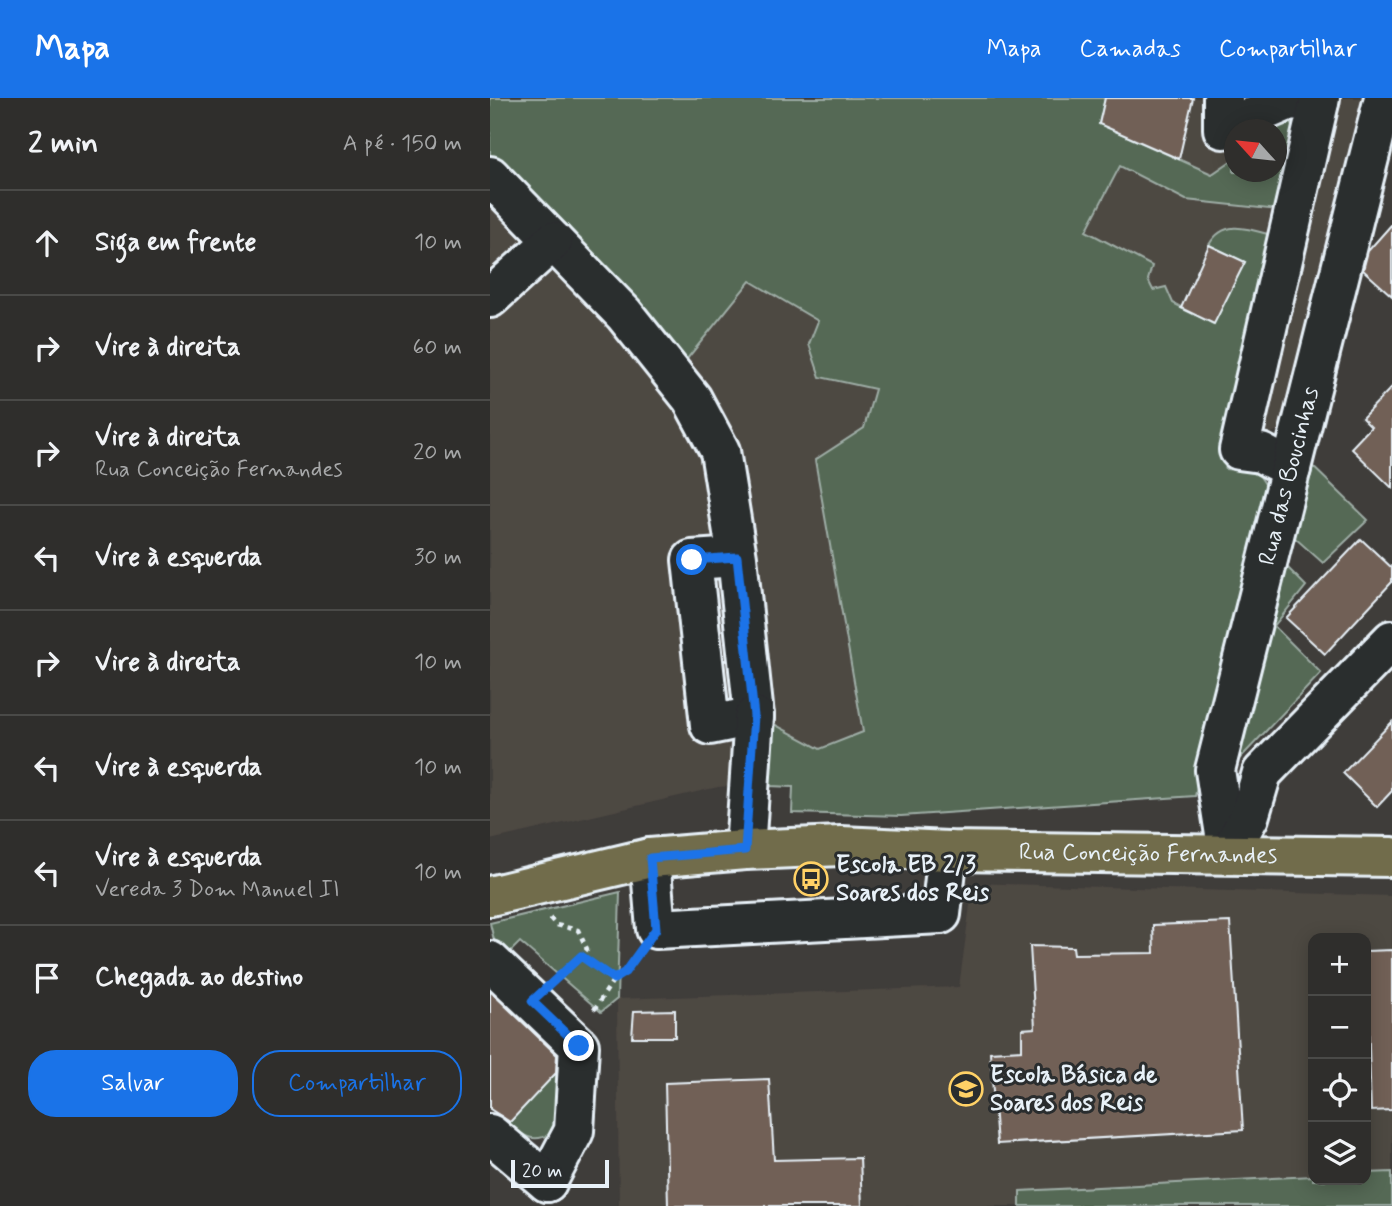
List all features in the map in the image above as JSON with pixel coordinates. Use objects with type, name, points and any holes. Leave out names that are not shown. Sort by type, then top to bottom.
[{"type":"main road","name":"Rua Conceição Fernandes","points":[[507,892],[650,858],[841,846],[948,851],[1392,857]]},
{"type":"street","points":[[1223,98],[1223,129],[1290,100],[1320,100],[1239,450],[1261,453],[1290,469]]},
{"type":"street","name":"Rua das Boucinhas","points":[[1228,854],[1215,770],[1384,98]]},
{"type":"street","points":[[490,176],[624,314],[692,399],[720,451],[737,557],[692,560],[710,724],[754,716],[745,850]]},
{"type":"street","points":[[490,298],[553,241]]},
{"type":"street","points":[[1228,854],[1249,817],[1262,773],[1392,640]]},
{"type":"street","points":[[650,858],[656,929],[941,914],[948,851]]},
{"type":"street","points":[[490,961],[579,1046],[574,1131],[550,1194],[490,1134]]},
{"type":"path","points":[[507,892],[556,925],[578,930],[587,949],[532,1001]]},
{"type":"path","points":[[581,956],[614,979],[625,972],[656,929]]},
{"type":"shaded area","points":[[490,98],[1368,98],[1290,425],[1266,435],[1257,472],[1267,487],[1195,796],[901,816],[792,813],[792,787],[751,784],[718,787],[490,840]]},
{"type":"shaded area","name":"Escola Básica de Soares dos Reis","points":[[973,883],[1392,896],[1392,1206],[619,1206],[617,999],[959,987]]},
{"type":"green space","points":[[490,98],[1105,98],[1099,124],[1212,174],[1224,166],[1224,182],[1283,182],[1278,210],[1186,200],[1120,166],[1086,231],[1152,266],[1148,280],[1153,290],[1166,287],[1173,303],[1213,324],[1245,262],[1209,245],[1221,231],[1228,229],[1245,228],[1271,235],[1222,456],[1226,469],[1257,472],[1267,487],[1195,796],[901,816],[792,813],[793,787],[770,786],[761,717],[820,749],[863,732],[815,460],[864,428],[875,389],[820,377],[809,344],[818,321],[750,281],[683,364],[490,162]]},
{"type":"green space","points":[[1287,122],[1293,128],[1287,161]]},
{"type":"green space","points":[[1303,457],[1368,520],[1323,563],[1286,530]]},
{"type":"green space","points":[[1279,559],[1306,586],[1274,626],[1321,673],[1227,772]]},
{"type":"green space","points":[[620,892],[617,999],[601,1012],[520,942],[507,955],[496,949],[490,923]]},
{"type":"green space","points":[[560,1068],[555,1124],[550,1134],[538,1138],[523,1135],[508,1124]]},
{"type":"green space","points":[[1392,1172],[1392,1206],[1020,1206],[1020,1191],[1308,1176],[1308,1185],[1371,1185],[1371,1173]]},
{"type":"building","points":[[1105,98],[1193,98],[1179,159],[1099,124]]},
{"type":"building","points":[[1392,224],[1392,296],[1363,270],[1368,251]]},
{"type":"building","points":[[1209,245],[1245,262],[1214,324],[1181,308]]},
{"type":"building","points":[[1392,387],[1392,488],[1351,448],[1371,427],[1362,418]]},
{"type":"building","points":[[1361,539],[1392,568],[1392,582],[1325,654],[1286,618]]},
{"type":"building","points":[[1392,722],[1392,791],[1377,807],[1343,773]]},
{"type":"building","points":[[1230,922],[1243,1130],[997,1144],[990,1052],[1022,1050],[1022,1029],[1035,1028],[1030,946],[1073,947],[1074,954],[1154,953],[1153,925]]},
{"type":"building","points":[[1392,950],[1392,1110],[1371,1111],[1371,951]]},
{"type":"building","points":[[490,991],[557,1055],[556,1073],[510,1122],[490,1109]]},
{"type":"building","points":[[675,1010],[675,1037],[632,1037],[634,1011]]},
{"type":"building","points":[[769,1079],[774,1160],[860,1158],[862,1206],[668,1206],[665,1083]]},
{"type":"place","name":"Escola EB 2/3 Soares dos Reis","points":[[811,879]]},
{"type":"place","name":"Escola Básica de Soares dos Reis","points":[[966,1089]]},
{"type":"route","points":[[579,1046],[532,1001],[581,956],[614,979],[625,972],[656,929],[650,858],[745,850],[754,716],[737,557],[692,560]]}]
